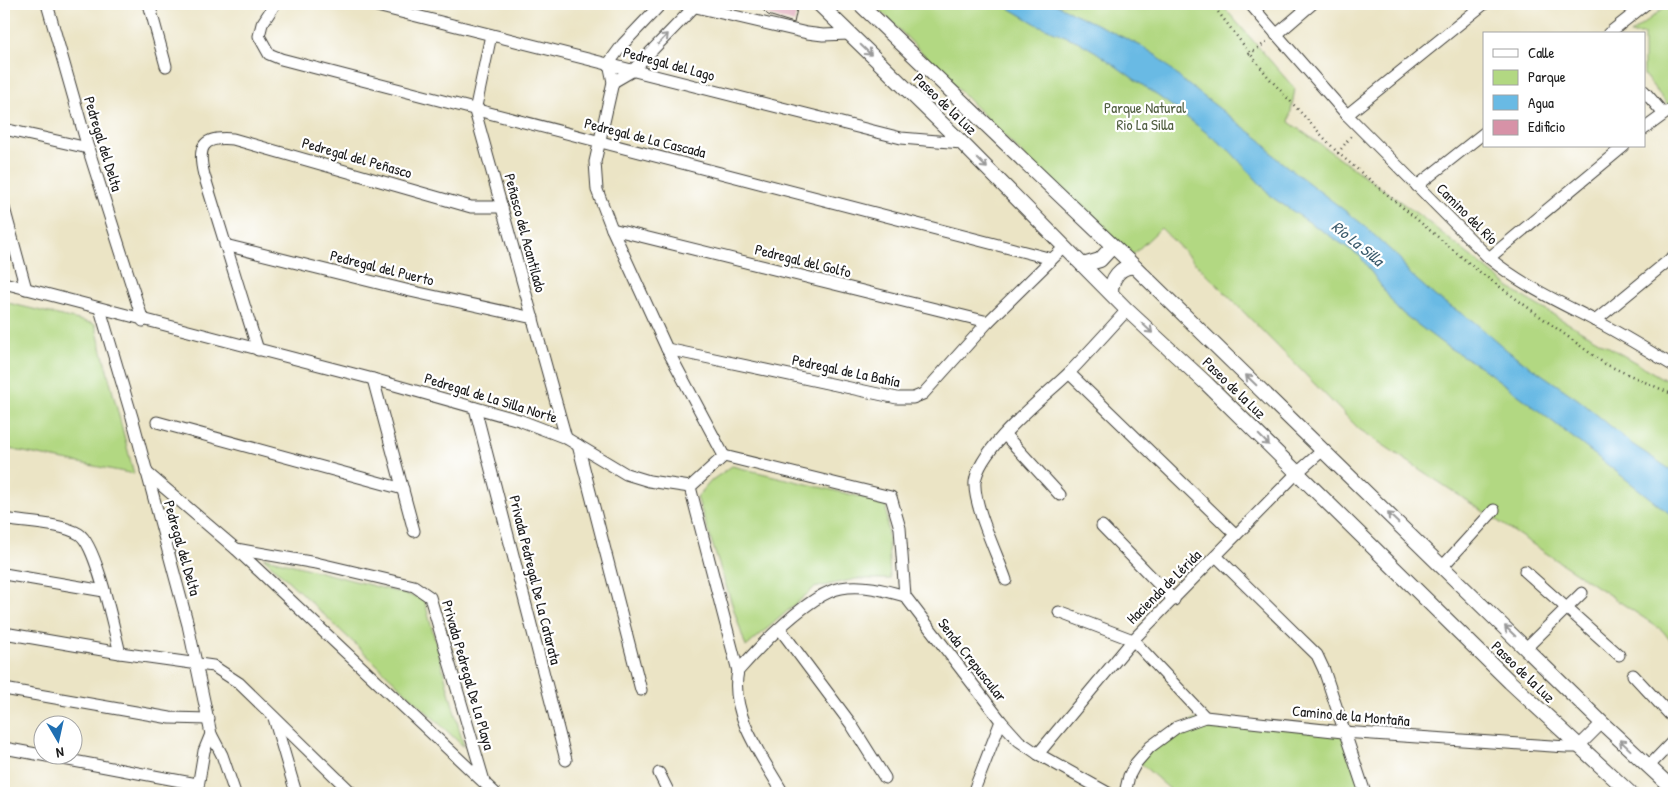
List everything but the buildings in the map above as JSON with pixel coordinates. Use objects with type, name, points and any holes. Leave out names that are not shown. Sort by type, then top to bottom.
[{"type":"street","name":"Pedregal del Delta","points":[[47,4],[88,148],[143,321]]},
{"type":"street","points":[[149,4],[166,66]]},
{"type":"street","name":"Pedregal de La Cascada","points":[[275,4],[262,24],[259,36],[269,54],[281,59],[474,111],[599,141],[1052,258]]},
{"type":"street","name":"Pedregal del Lago","points":[[369,4],[901,138],[962,143]]},
{"type":"street","points":[[660,4],[623,44],[609,63],[613,82],[595,162],[597,190],[612,229],[667,349],[724,456],[888,494],[894,501],[900,528],[905,596],[862,586],[840,588],[821,595],[780,628],[738,671]]},
{"type":"street","points":[[683,4],[696,5],[823,36],[849,34]]},
{"type":"street","name":"Paseo de la Luz","points":[[819,4],[962,143],[1127,310],[1578,747],[1630,793]]},
{"type":"street","name":"Paseo de la Luz","points":[[860,4],[1135,267],[1602,723],[1674,790]]},
{"type":"street","name":"Camino del Río","points":[[1250,4],[1357,126],[1489,258],[1513,278],[1536,292],[1595,320],[1674,366]]},
{"type":"street","points":[[1276,35],[1312,4]]},
{"type":"street","points":[[1347,115],[1484,4]]},
{"type":"street","points":[[1611,32],[1646,4]]},
{"type":"street","points":[[613,82],[632,71],[696,5]]},
{"type":"street","name":"Peñasco del Acantilado","points":[[491,35],[474,111],[566,438]]},
{"type":"street","points":[[1646,93],[1663,113]]},
{"type":"street","points":[[1646,127],[1674,106]]},
{"type":"street","points":[[4,130],[88,148]]},
{"type":"street","points":[[1417,186],[1483,134]]},
{"type":"street","name":"Pedregal del Peñasco","points":[[224,245],[201,162],[200,151],[204,144],[212,139],[233,139],[471,206],[502,206]]},
{"type":"street","points":[[1489,258],[1622,148]]},
{"type":"street","points":[[4,208],[26,289]]},
{"type":"street","name":"Pedregal del Golfo","points":[[612,229],[988,322]]},
{"type":"street","points":[[224,245],[258,350]]},
{"type":"street","name":"Pedregal del Puerto","points":[[224,245],[410,291],[533,318]]},
{"type":"street","points":[[1052,258],[1065,247]]},
{"type":"street","points":[[1083,265],[1100,260],[1112,247]]},
{"type":"street","points":[[1595,320],[1674,256]]},
{"type":"street","name":"Pedregal de La Bahía","points":[[667,349],[908,399],[924,394],[988,322],[1052,258]]},
{"type":"street","points":[[1111,293],[1113,280],[1119,273],[1129,266],[1135,267]]},
{"type":"street","name":"Pedregal de La Silla Norte","points":[[4,283],[100,310],[373,379],[519,420],[566,438],[626,474],[649,481],[690,487]]},
{"type":"street","name":"Pedregal del Delta","points":[[100,310],[132,417],[197,664],[211,734],[222,755],[236,793]]},
{"type":"street","points":[[1006,580],[978,503],[975,483],[980,466],[1005,434],[1069,373],[1127,310]]},
{"type":"street","points":[[1069,373],[1236,535]]},
{"type":"street","points":[[373,379],[414,531]]},
{"type":"street","name":"Privada Pedregal De La Catarata","points":[[475,408],[566,760]]},
{"type":"street","points":[[157,422],[403,489]]},
{"type":"street","points":[[1005,434],[1060,495]]},
{"type":"street","points":[[578,445],[641,690]]},
{"type":"street","name":"Hacienda de Lérida","points":[[1038,754],[1132,640],[1174,600],[1297,473],[1323,450]]},
{"type":"street","points":[[724,456],[690,487],[738,671],[736,682],[737,699],[743,717],[761,755],[783,793]]},
{"type":"street","name":"Privada Pedregal De La Playa","points":[[146,472],[236,549],[495,793]]},
{"type":"street","points":[[1442,566],[1494,510]]},
{"type":"street","points":[[4,519],[60,528],[81,535],[91,548],[120,653]]},
{"type":"street","points":[[1102,526],[1174,600]]},
{"type":"street","name":"Privada Pedregal De La Playa","points":[[236,549],[316,563],[414,586],[430,597],[484,782]]},
{"type":"street","points":[[1216,556],[1317,654],[1324,670],[1364,793]]},
{"type":"street","points":[[1525,571],[1619,655]]},
{"type":"street","points":[[4,574],[104,591]]},
{"type":"street","points":[[1526,648],[1582,593]]},
{"type":"street","name":"Senda Crepuscular","points":[[905,596],[1001,721],[1019,740],[1038,754],[1108,793]]},
{"type":"street","points":[[1059,612],[1132,640],[1205,717]]},
{"type":"street","points":[[780,628],[851,724],[886,778]]},
{"type":"street","points":[[4,633],[120,653],[213,666],[226,673],[352,793]]},
{"type":"street","points":[[1633,675],[1674,719]]},
{"type":"street","points":[[4,689],[170,718],[209,719]]},
{"type":"street","points":[[274,717],[296,793]]},
{"type":"street","name":"Camino de la Montaña","points":[[1125,793],[1129,776],[1136,762],[1150,746],[1177,727],[1205,717],[1343,732],[1578,747]]},
{"type":"street","points":[[973,793],[1001,721]]},
{"type":"street","points":[[1578,747],[1602,723]]},
{"type":"street","points":[[4,748],[197,788],[204,751],[211,734]]},
{"type":"street","points":[[1648,766],[1674,740]]},
{"type":"street","points":[[658,774],[669,793]]},
{"type":"path","points":[[1212,4],[1249,54],[1338,153],[1477,270],[1605,364],[1674,395]]},
{"type":"path","points":[[1249,54],[1276,35]]},
{"type":"path","points":[[1338,153],[1357,126]]},
{"type":"green space","name":"Parque Natural Rio La Silla","points":[[874,4],[1221,4],[1295,89],[1289,122],[1423,218],[1518,294],[1674,385],[1674,645],[1662,630],[1359,429],[1161,228],[1127,260]]},
{"type":"green space","points":[[1669,4],[1674,4],[1674,100],[1668,105],[1646,78],[1646,32],[1633,32]]},
{"type":"green space","points":[[4,302],[95,324],[134,474],[4,448]]},
{"type":"green space","points":[[732,466],[886,503],[890,579],[856,579],[814,588],[746,647],[697,497],[712,480]]},
{"type":"green space","points":[[263,557],[424,599],[464,747]]},
{"type":"green space","points":[[1193,720],[1343,732],[1366,793],[1174,793],[1138,761]]},
{"type":"water","name":"Río La Silla","points":[[1002,4],[1055,4],[1143,47],[1157,56],[1182,80],[1262,141],[1276,158],[1361,223],[1400,259],[1409,273],[1436,297],[1473,321],[1508,351],[1579,400],[1632,444],[1674,472],[1674,517],[1481,367],[1446,346],[1398,310],[1360,256],[1273,198],[1230,151],[1176,109],[1096,52],[1077,41],[1038,25]]}]
